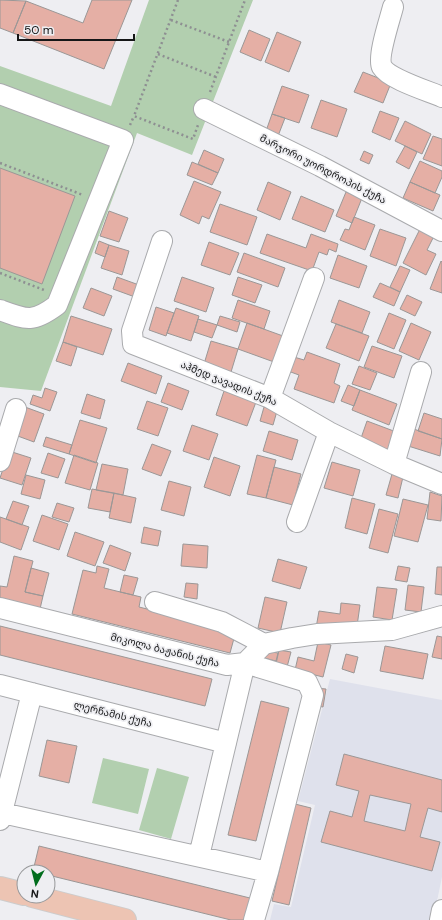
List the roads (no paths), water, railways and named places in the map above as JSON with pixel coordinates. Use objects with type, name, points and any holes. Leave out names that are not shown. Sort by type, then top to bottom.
[{"type":"main road","points":[[0,888],[16,892]]},
{"type":"main road","points":[[56,902],[125,920]]},
{"type":"street","points":[[393,7],[381,57],[382,66],[389,75],[442,97]]},
{"type":"street","points":[[0,94],[123,140],[57,305],[43,315],[25,319],[0,310]]},
{"type":"street","name":"მარჯორი უორდროპის ქუჩა","points":[[204,109],[320,166],[442,231]]},
{"type":"street","name":"აჰმედ ჯავადის ქუჩა","points":[[162,241],[132,330],[133,344],[270,398],[329,432],[394,464],[442,484]]},
{"type":"street","points":[[270,398],[314,278]]},
{"type":"street","points":[[394,464],[421,372]]},
{"type":"street","points":[[0,461],[16,410]]},
{"type":"street","points":[[297,522],[329,432]]},
{"type":"street","points":[[155,602],[222,622],[264,644]]},
{"type":"street","name":"მიკოლა ბაჟანის ქუჩა","points":[[0,608],[227,665],[245,663]]},
{"type":"street","points":[[199,856],[245,663],[264,644],[317,634],[392,630],[442,616]]},
{"type":"street","points":[[245,663],[307,682],[313,695],[268,872],[254,920]]},
{"type":"street","name":"ლერწამის ქუჩა","points":[[0,685],[226,743]]},
{"type":"street","points":[[32,693],[1,816],[199,856],[268,872]]},
{"type":"street","points":[[440,920],[442,910]]}]
